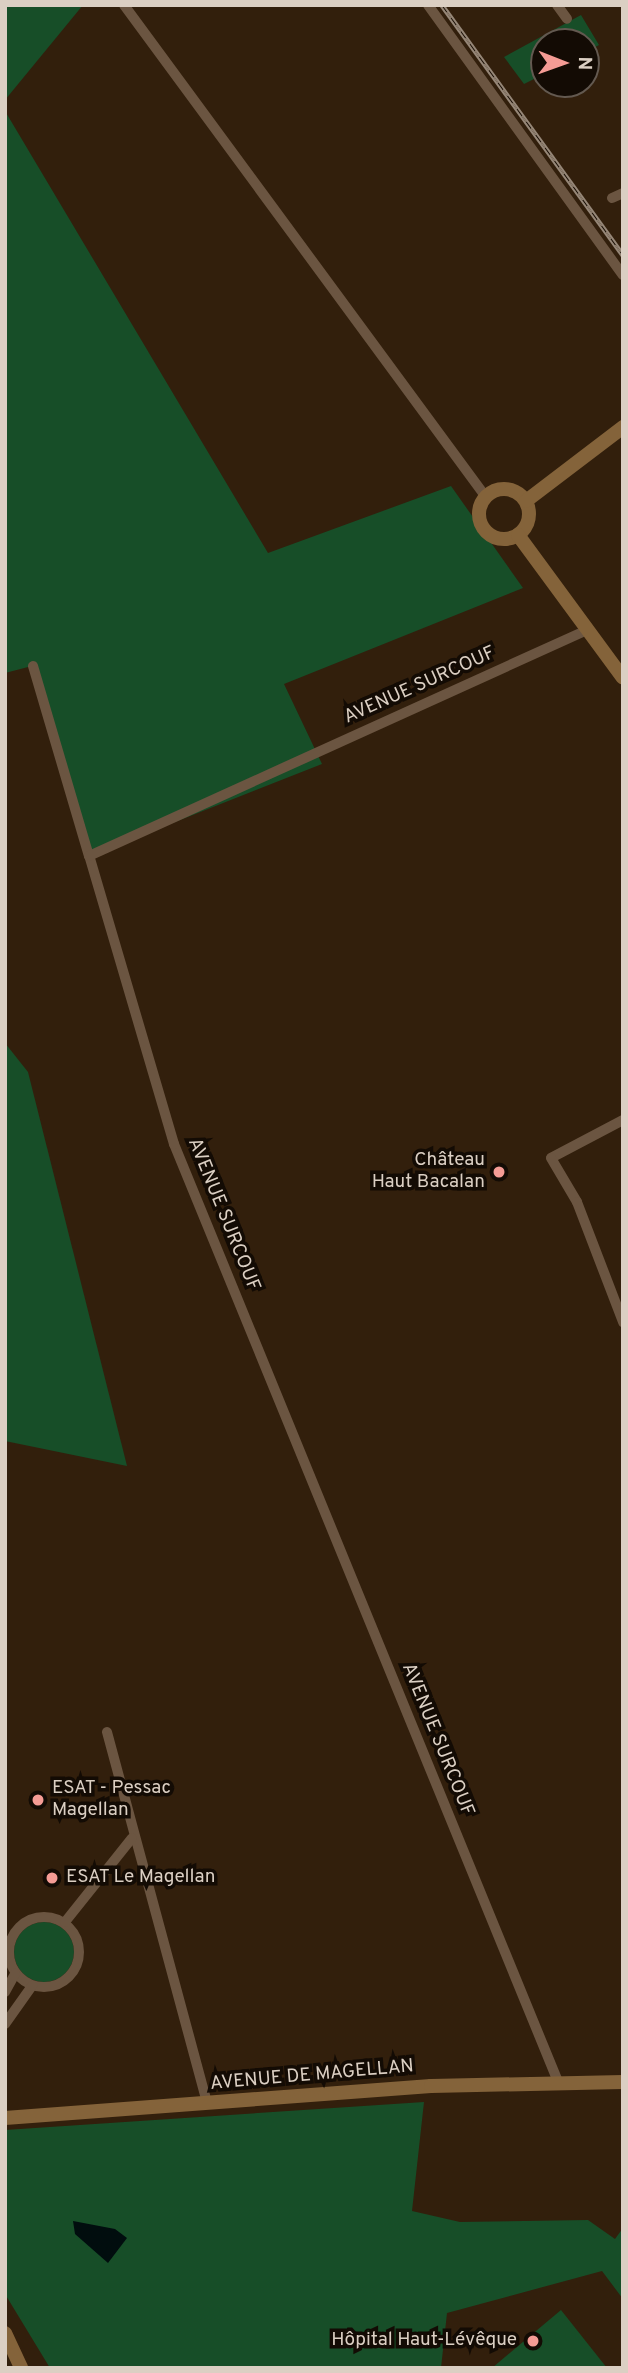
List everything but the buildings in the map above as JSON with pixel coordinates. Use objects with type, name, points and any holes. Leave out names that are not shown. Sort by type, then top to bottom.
[{"type":"street","points":[[124,5],[486,497]]},
{"type":"street","points":[[428,5],[623,275]]},
{"type":"street","points":[[557,5],[566,19]]},
{"type":"street","points":[[612,198],[623,193]]},
{"type":"street","points":[[526,501],[623,427]]},
{"type":"street","points":[[507,489],[526,501],[527,523],[518,535],[503,539],[488,533],[479,511],[486,497],[507,489]]},
{"type":"street","points":[[518,535],[623,678]]},
{"type":"street","name":"AVENUE SURCOUF","points":[[559,2084],[174,1144],[89,856],[587,629]]},
{"type":"street","points":[[33,666],[89,856]]},
{"type":"street","points":[[623,1120],[551,1158],[577,1202],[623,1322]]},
{"type":"street","points":[[107,1732],[132,1838],[207,2103]]},
{"type":"street","points":[[65,1922],[132,1838]]},
{"type":"street","points":[[5,1992],[15,1974],[9,1934],[43,1916],[65,1922],[77,1938],[74,1972],[61,1984],[32,1986],[15,1974]]},
{"type":"street","points":[[5,2024],[32,1986]]},
{"type":"street","name":"AVENUE DE MAGELLAN","points":[[5,2118],[431,2086],[623,2082]]},
{"type":"street","points":[[5,2333],[21,2368]]},
{"type":"green space","points":[[5,5],[83,5],[5,100]]},
{"type":"green space","points":[[581,15],[589,28],[557,28]]},
{"type":"green space","points":[[530,43],[530,81],[524,84],[504,57]]},
{"type":"green space","points":[[5,111],[268,553],[451,486],[523,588],[284,684],[322,764],[89,856],[32,666],[5,673]]},
{"type":"green space","points":[[5,1043],[28,1072],[127,1466],[5,1441]]},
{"type":"green space","points":[[44,1922],[65,1931],[74,1952],[65,1973],[44,1982],[23,1973],[14,1952],[23,1931]]},
{"type":"green space","points":[[424,2102],[412,2211],[460,2222],[588,2220],[615,2239],[623,2228],[623,2299],[602,2271],[447,2313],[441,2368],[50,2368],[5,2294],[5,2130]]},
{"type":"green space","points":[[561,2310],[607,2368],[492,2368]]},
{"type":"shaded area","points":[[73,2221],[115,2229],[127,2238],[108,2263],[75,2234]]},
{"type":"railway","points":[[442,5],[623,255]]},
{"type":"place","name":"Château Haut Bacalan","points":[[499,1172]]},
{"type":"place","name":"ESAT - Pessac Magellan","points":[[38,1800]]},
{"type":"place","name":"ESAT Le Magellan","points":[[52,1878]]},
{"type":"place","name":"Hôpital Haut-Lévêque","points":[[533,2341]]}]
